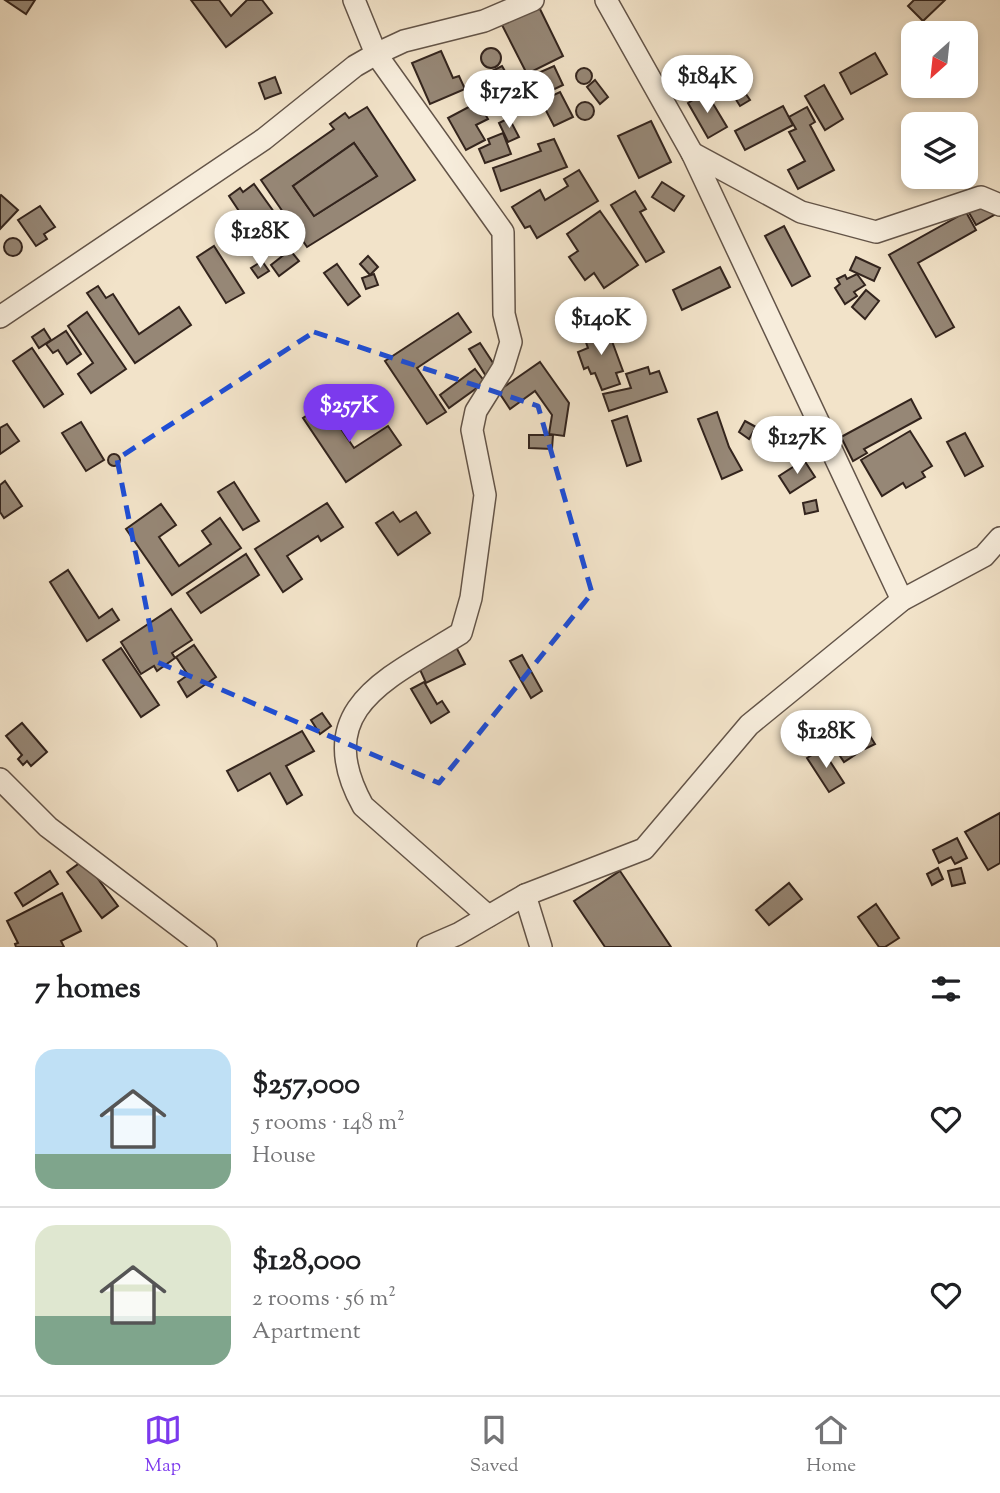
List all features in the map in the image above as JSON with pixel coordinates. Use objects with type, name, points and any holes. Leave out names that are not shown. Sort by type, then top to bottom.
[{"type":"street","points":[[354,0],[376,54],[503,232],[504,314],[511,342],[503,368],[476,411],[472,430],[485,495],[471,598],[461,633],[398,672],[356,708],[346,728],[344,760],[352,786],[363,806],[488,916]]},
{"type":"street","points":[[0,317],[264,139],[355,66],[404,41],[484,21],[533,0]]},
{"type":"street","points":[[606,0],[692,153],[902,600]]},
{"type":"street","points":[[692,153],[801,212],[876,232],[981,197],[1000,205]]},
{"type":"street","points":[[428,947],[525,895],[644,849],[749,725],[902,600],[985,556],[1000,538]]},
{"type":"street","points":[[0,779],[48,827],[206,947]]},
{"type":"street","points":[[525,895],[541,947]]},
{"type":"highlighted area","points":[[314,332],[538,406],[592,593],[439,783],[157,662],[117,459]]},
{"type":"building","points":[[5,0],[35,0],[26,14]]},
{"type":"building","points":[[191,0],[219,0],[231,16],[247,0],[262,0],[272,13],[226,47]]},
{"type":"building","points":[[914,0],[945,0],[923,21],[908,6]]},
{"type":"building","points":[[538,5],[563,56],[527,74],[501,23]]},
{"type":"building","points":[[491,48],[498,51],[501,58],[498,65],[491,68],[484,65],[481,58],[484,51]]},
{"type":"building","points":[[441,51],[453,78],[459,76],[465,89],[430,104],[412,63]]},
{"type":"building","points":[[875,53],[887,74],[851,94],[840,73]]},
{"type":"building","points":[[502,66],[509,78],[497,84],[490,72]]},
{"type":"building","points":[[554,66],[563,85],[538,97],[529,77]]},
{"type":"building","points":[[581,68],[587,68],[592,76],[590,82],[581,84],[576,79],[576,73]]},
{"type":"building","points":[[275,77],[281,93],[265,99],[259,83]]},
{"type":"building","points":[[482,77],[487,87],[475,93],[470,83]]},
{"type":"building","points":[[595,80],[608,97],[600,104],[587,87]]},
{"type":"building","points":[[739,84],[750,100],[740,106],[730,90]]},
{"type":"building","points":[[824,85],[843,119],[825,130],[805,96]]},
{"type":"building","points":[[560,92],[573,117],[554,126],[541,101]]},
{"type":"building","points":[[706,92],[727,127],[708,138],[688,103]]},
{"type":"building","points":[[531,94],[537,106],[526,111],[520,99]]},
{"type":"building","points":[[478,102],[488,119],[476,125],[485,140],[466,150],[448,118]]},
{"type":"building","points":[[585,102],[591,105],[594,111],[591,117],[585,120],[579,117],[576,111],[579,105]]},
{"type":"building","points":[[783,106],[793,125],[745,150],[735,131]]},
{"type":"building","points":[[367,107],[415,180],[307,247],[261,180],[334,129],[330,124],[345,113],[349,118]],"holes":[[[354,143],[377,176],[314,216],[293,186]]]},
{"type":"building","points":[[807,107],[815,122],[810,125],[834,170],[798,189],[788,170],[805,161],[789,132],[796,129],[789,117]]},
{"type":"building","points":[[509,118],[519,137],[508,142],[499,123]]},
{"type":"building","points":[[651,121],[671,162],[639,178],[618,136]]},
{"type":"building","points":[[503,133],[511,154],[485,163],[479,149],[490,144],[488,139]]},
{"type":"building","points":[[554,139],[567,167],[501,191],[493,168],[541,151],[538,144]]},
{"type":"building","points":[[354,143],[377,176],[314,216],[293,186]]},
{"type":"building","points":[[579,170],[598,201],[537,238],[530,226],[525,228],[512,207],[540,190],[545,200],[568,186],[564,179]]},
{"type":"building","points":[[662,182],[684,196],[674,211],[652,197]]},
{"type":"building","points":[[254,184],[279,219],[259,232],[249,217],[245,220],[229,196],[240,188],[243,192]]},
{"type":"building","points":[[635,191],[646,209],[640,212],[664,252],[646,262],[611,205]]},
{"type":"building","points":[[0,196],[18,210],[0,229]]},
{"type":"building","points":[[987,201],[994,215],[976,225],[968,211]]},
{"type":"building","points":[[40,206],[55,227],[44,234],[47,239],[36,246],[18,220]]},
{"type":"building","points":[[600,211],[638,265],[604,288],[594,273],[585,280],[569,257],[578,251],[567,234]]},
{"type":"building","points":[[966,212],[976,230],[918,263],[954,327],[936,337],[889,255]]},
{"type":"building","points":[[278,222],[292,241],[279,250],[265,231]]},
{"type":"building","points":[[784,226],[810,276],[792,286],[765,236]]},
{"type":"building","points":[[9,238],[17,238],[22,247],[20,254],[9,256],[4,251],[4,243]]},
{"type":"building","points":[[214,246],[244,293],[226,303],[197,257]]},
{"type":"building","points":[[290,250],[299,261],[279,276],[271,265]]},
{"type":"building","points":[[368,256],[378,267],[370,275],[360,264]]},
{"type":"building","points":[[856,257],[880,268],[874,281],[850,270]]},
{"type":"building","points":[[262,261],[269,271],[258,278],[251,268]]},
{"type":"building","points":[[337,264],[360,296],[348,305],[324,273]]},
{"type":"building","points":[[720,267],[730,287],[682,310],[673,290]]},
{"type":"building","points":[[374,274],[378,285],[366,289],[362,278]]},
{"type":"building","points":[[857,274],[865,285],[854,292],[857,296],[845,304],[835,288],[840,284],[837,279],[845,275],[847,279]]},
{"type":"building","points":[[98,286],[106,298],[113,294],[139,334],[179,307],[191,325],[135,363],[87,293]]},
{"type":"building","points":[[866,290],[879,301],[865,319],[852,307]]},
{"type":"building","points":[[87,312],[126,369],[91,393],[78,374],[93,363],[68,326]]},
{"type":"building","points":[[458,313],[471,332],[417,368],[446,412],[427,424],[385,361]]},
{"type":"building","points":[[606,325],[623,371],[616,373],[620,384],[602,390],[595,373],[591,374],[588,367],[584,369],[578,352],[588,348],[583,334]]},
{"type":"building","points":[[44,329],[51,340],[39,348],[32,337]]},
{"type":"building","points":[[66,331],[81,354],[67,364],[58,350],[53,353],[46,344]]},
{"type":"building","points":[[480,343],[497,369],[486,376],[469,349]]},
{"type":"building","points":[[32,348],[63,394],[44,407],[13,361]]},
{"type":"building","points":[[540,362],[569,403],[564,436],[549,434],[552,415],[535,391],[510,409],[498,391]]},
{"type":"building","points":[[648,367],[650,374],[659,371],[667,392],[609,411],[603,394],[631,388],[626,374]]},
{"type":"building","points":[[475,369],[485,382],[449,408],[440,395]]},
{"type":"building","points":[[911,399],[921,418],[864,449],[867,453],[853,461],[841,437]]},
{"type":"building","points":[[324,404],[354,448],[388,426],[401,445],[346,482],[303,418]]},
{"type":"building","points":[[717,412],[729,447],[742,470],[722,479],[698,419]]},
{"type":"building","points":[[627,416],[641,461],[627,466],[612,421]]},
{"type":"building","points":[[745,421],[756,427],[749,439],[739,432]]},
{"type":"building","points":[[81,422],[104,460],[86,471],[62,433]]},
{"type":"building","points":[[7,424],[19,441],[0,454],[0,428]]},
{"type":"building","points":[[910,431],[932,466],[922,472],[925,477],[906,488],[903,483],[882,496],[861,460]]},
{"type":"building","points":[[965,433],[983,466],[965,476],[947,442]]},
{"type":"building","points":[[529,435],[553,435],[552,449],[529,448]]},
{"type":"building","points":[[109,455],[119,455],[119,465],[109,465]]},
{"type":"building","points":[[804,460],[815,477],[790,493],[779,476]]},
{"type":"building","points":[[5,481],[22,506],[4,518],[0,512],[0,485]]},
{"type":"building","points":[[234,482],[259,521],[243,530],[218,492]]},
{"type":"building","points":[[816,500],[818,511],[805,514],[803,503]]},
{"type":"building","points":[[327,503],[343,527],[321,541],[318,536],[287,556],[302,579],[283,592],[255,549]]},
{"type":"building","points":[[161,504],[176,525],[159,537],[179,566],[211,544],[202,531],[220,518],[241,548],[172,595],[126,529]]},
{"type":"building","points":[[393,512],[400,522],[416,512],[430,533],[398,555],[376,523]]},
{"type":"building","points":[[246,554],[259,575],[201,613],[187,593]]},
{"type":"building","points":[[68,570],[99,618],[112,609],[119,620],[87,641],[50,582]]},
{"type":"building","points":[[171,609],[192,640],[172,653],[175,658],[157,671],[154,666],[141,674],[121,642]]},
{"type":"building","points":[[194,645],[216,677],[187,697],[178,682],[188,675],[176,657]]},
{"type":"building","points":[[455,645],[465,664],[426,683],[417,663]]},
{"type":"building","points":[[121,648],[159,705],[141,717],[103,660]]},
{"type":"building","points":[[522,655],[542,691],[531,698],[510,661]]},
{"type":"building","points":[[424,682],[437,704],[442,701],[449,712],[431,723],[411,689]]},
{"type":"building","points":[[322,713],[331,726],[320,734],[311,720]]},
{"type":"building","points":[[839,718],[861,751],[844,762],[822,729]]},
{"type":"building","points":[[22,723],[47,752],[31,766],[27,761],[23,765],[18,759],[22,755],[6,736]]},
{"type":"building","points":[[302,731],[314,751],[286,766],[302,795],[287,804],[270,773],[238,791],[227,771]]},
{"type":"building","points":[[867,731],[875,744],[865,749],[858,735]]},
{"type":"building","points":[[822,749],[844,783],[829,792],[807,758]]},
{"type":"building","points":[[1000,813],[1000,863],[988,870],[965,832]]},
{"type":"building","points":[[957,838],[967,858],[955,864],[951,857],[939,863],[933,850]]},
{"type":"building","points":[[84,860],[118,906],[102,918],[67,872]]},
{"type":"building","points":[[938,868],[943,879],[932,885],[927,874]]},
{"type":"building","points":[[961,868],[965,883],[952,886],[948,871]]},
{"type":"building","points":[[50,871],[58,884],[23,906],[15,893]]},
{"type":"building","points":[[620,871],[671,947],[605,947],[574,901]]},
{"type":"building","points":[[789,883],[802,899],[769,925],[756,910]]},
{"type":"building","points":[[62,893],[81,931],[61,941],[64,947],[16,947],[15,944],[18,943],[7,921]]},
{"type":"building","points":[[876,904],[899,938],[885,947],[879,947],[858,917]]}]
